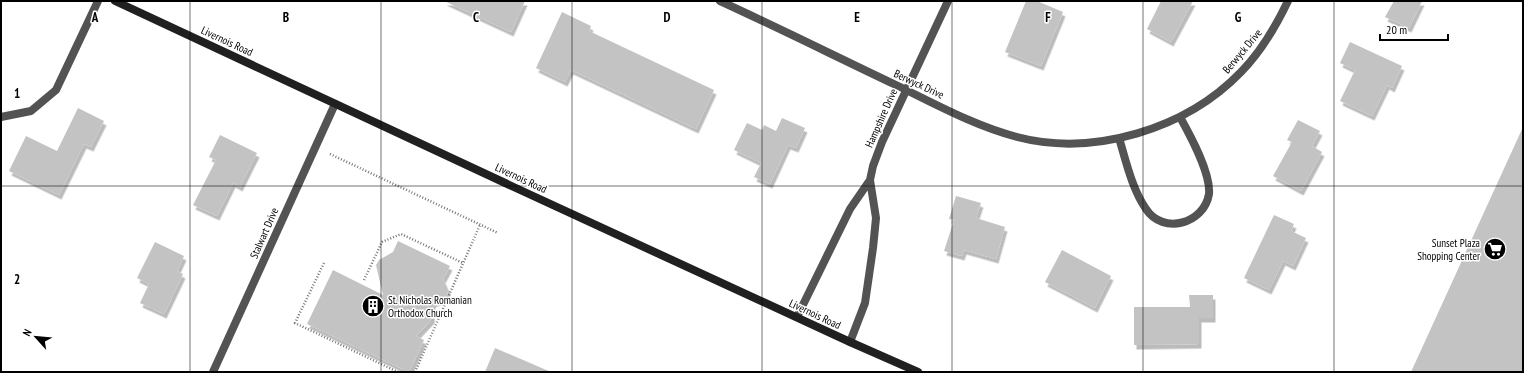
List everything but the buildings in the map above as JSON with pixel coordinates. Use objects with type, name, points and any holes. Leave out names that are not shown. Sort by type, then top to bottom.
[{"type":"main road","name":"Livernois Road","points":[[115,1],[850,342],[918,372]]},
{"type":"street","points":[[1,117],[31,111],[56,90],[98,1]]},
{"type":"street","name":"Berwyck Drive","points":[[720,1],[905,90],[987,127],[1018,137],[1063,143],[1119,138],[1156,127],[1180,117],[1200,106],[1242,72],[1262,47],[1280,19],[1288,1]]},
{"type":"street","name":"Hampshire Drive","points":[[850,342],[865,303],[872,255],[876,218],[870,180],[873,166],[905,90],[948,1]]},
{"type":"street","name":"Stalwart Drive","points":[[213,372],[335,104]]},
{"type":"street","points":[[1119,138],[1138,193],[1146,210],[1152,216],[1165,222],[1173,224],[1188,221],[1201,211],[1206,204],[1209,193],[1208,179],[1193,141],[1180,117]]},
{"type":"street","name":"Hampshire Drive","points":[[797,317],[850,209],[870,180]]},
{"type":"path","points":[[326,152],[498,233]]},
{"type":"path","points":[[415,372],[480,225]]},
{"type":"path","points":[[364,280],[382,242],[401,234],[463,263]]},
{"type":"path","points":[[324,263],[295,323],[398,372]]},
{"type":"place","name":"Sunset Plaza Shopping Center","points":[[1495,249]]},
{"type":"place","name":"St. Nicholas Romanian Orthodox Church","points":[[373,306]]}]
